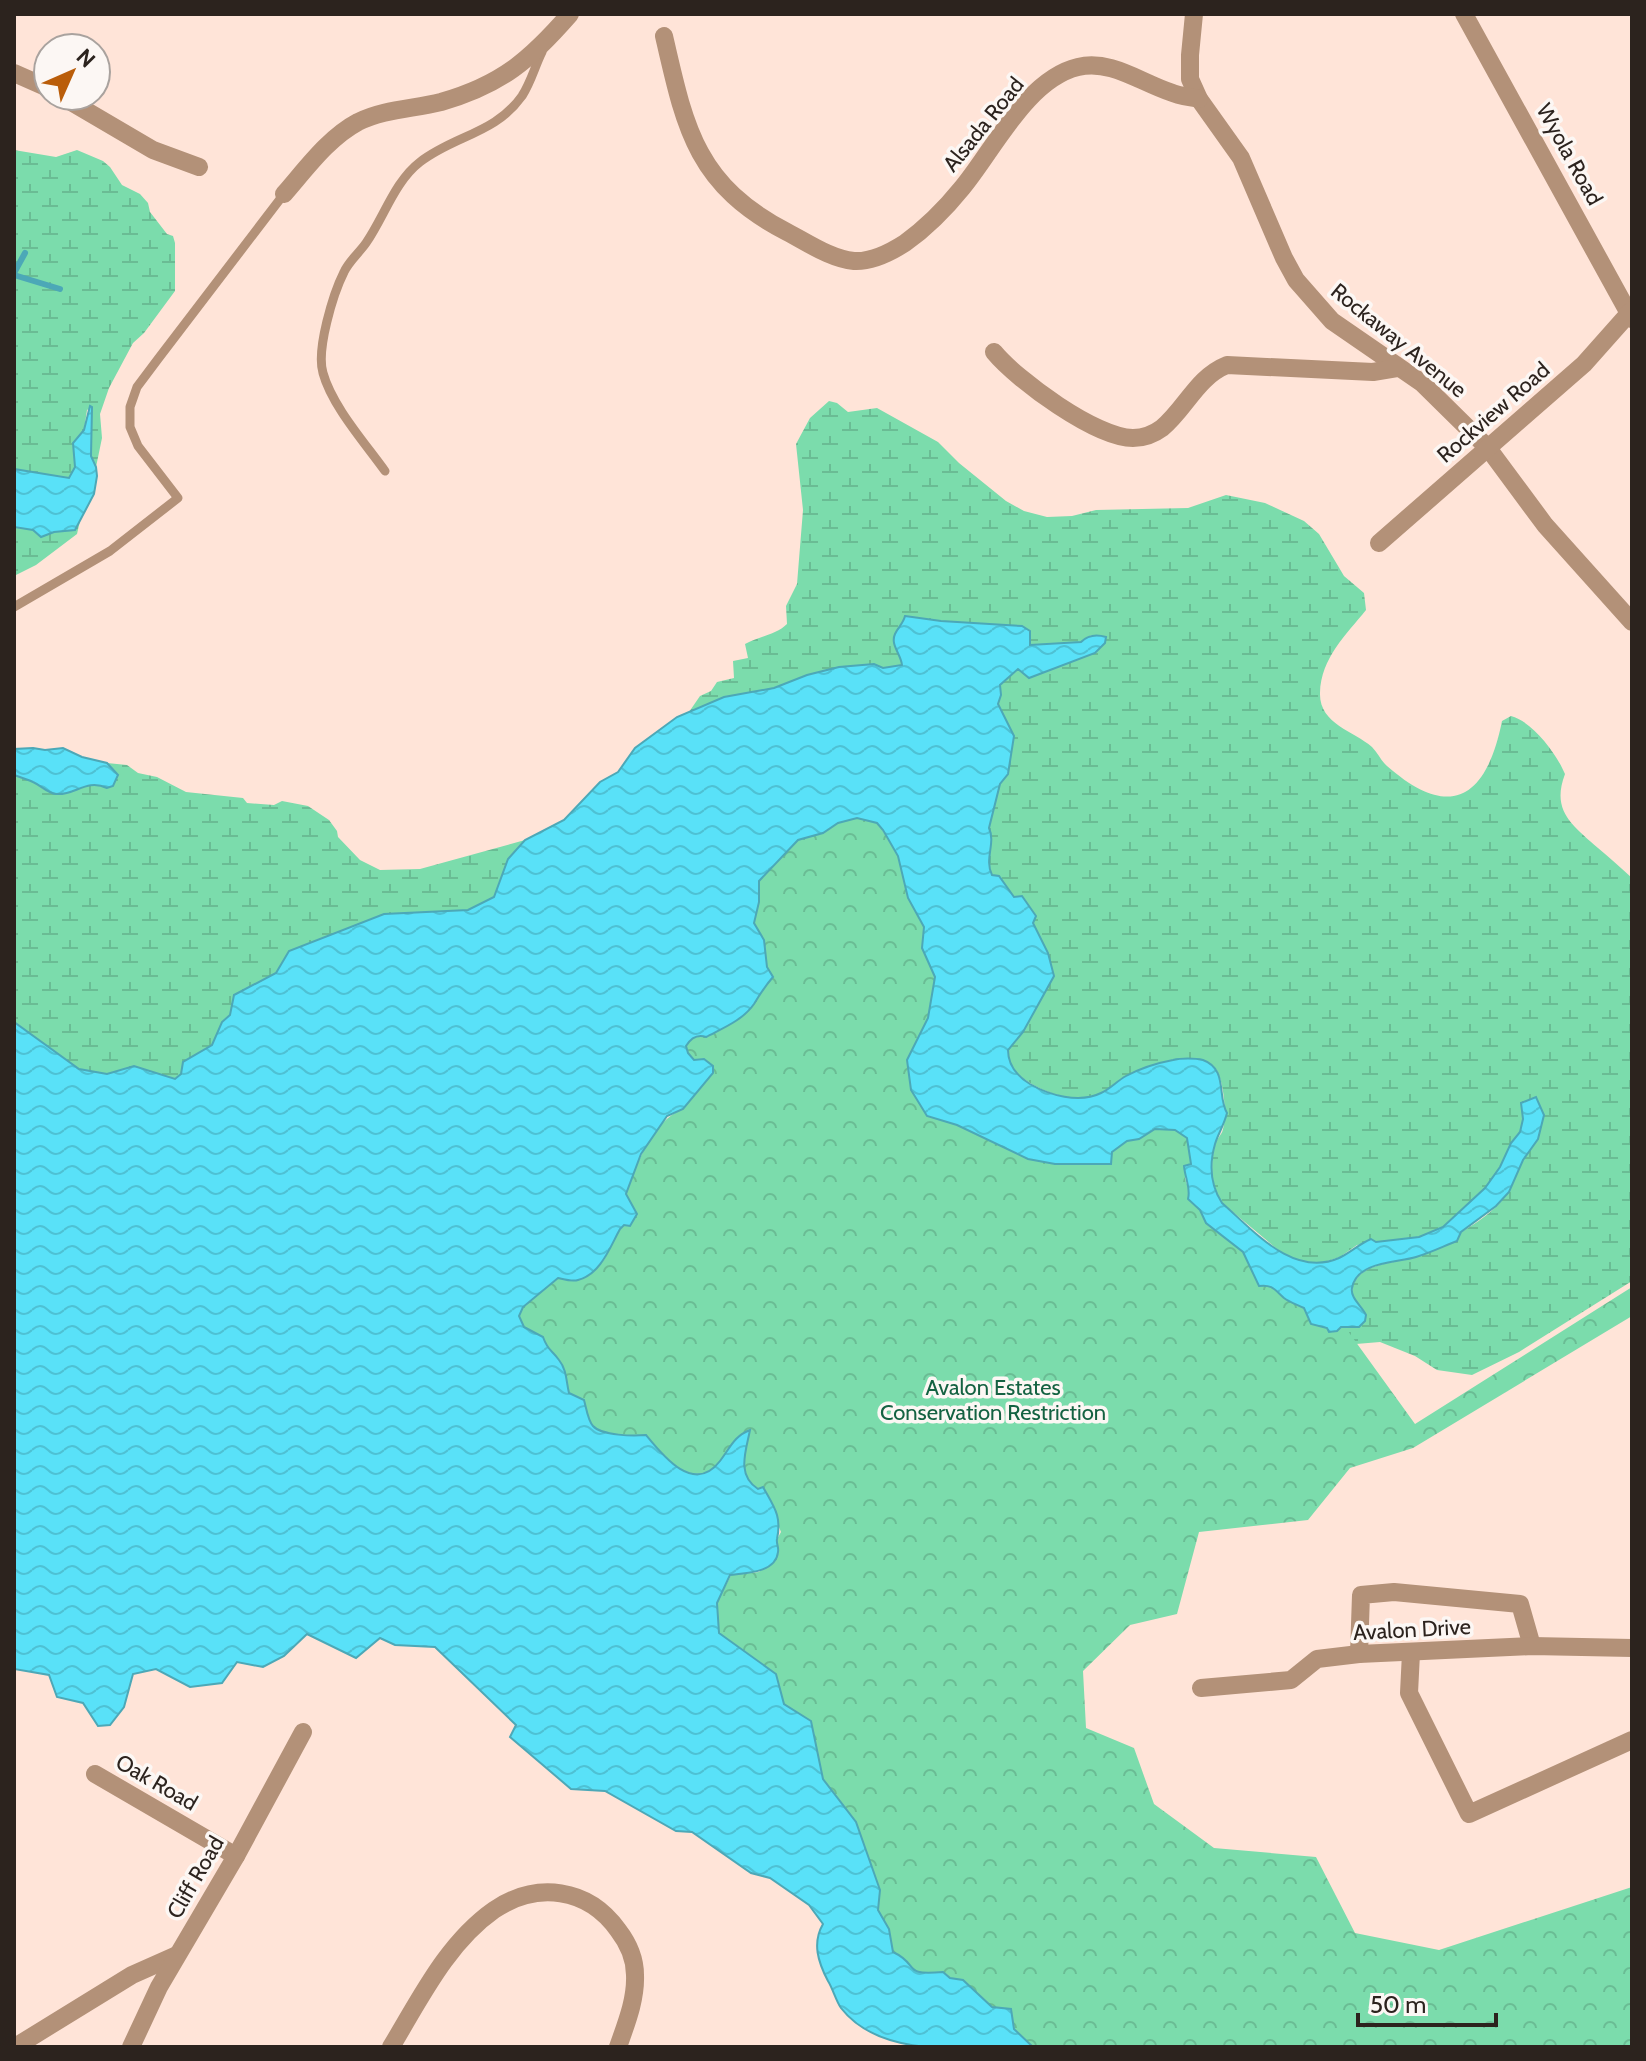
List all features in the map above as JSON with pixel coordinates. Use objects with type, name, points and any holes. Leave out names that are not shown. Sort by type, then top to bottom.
[{"type":"street","points":[[284,194],[333,140],[355,124],[377,114],[440,102],[488,86],[517,67],[570,14]]},
{"type":"street","name":"Rockaway Avenue","points":[[1194,14],[1190,79],[1199,99],[1241,158],[1284,258],[1311,300],[1332,321],[1422,383],[1488,448],[1545,525],[1632,622]]},
{"type":"street","name":"Wyola Road","points":[[1464,14],[1631,314]]},
{"type":"street","name":"Alsada Road","points":[[664,36],[677,94],[693,143],[736,200],[777,227],[819,249],[857,262],[894,250],[917,234],[961,190],[1031,97],[1061,74],[1076,67],[1094,65],[1114,69],[1172,93],[1199,99]]},
{"type":"street","points":[[88,112],[153,150],[199,167]]},
{"type":"street","name":"Rockview Road","points":[[1379,543],[1584,364],[1631,314]]},
{"type":"street","points":[[994,352],[1006,366],[1055,403],[1097,427],[1132,438],[1163,427],[1197,386],[1215,370],[1227,365],[1373,372],[1397,368]]},
{"type":"street","points":[[1359,1654],[1361,1595],[1394,1592],[1520,1604],[1532,1646]]},
{"type":"street","name":"Avalon Drive","points":[[1201,1688],[1291,1680],[1317,1659],[1359,1654],[1532,1646],[1632,1648]]},
{"type":"street","points":[[1411,1653],[1409,1693],[1469,1814],[1632,1740]]},
{"type":"street","name":"Cliff Road","points":[[131,2047],[177,1955],[236,1856],[303,1732]]},
{"type":"street","name":"Oak Road","points":[[95,1774],[236,1856]]},
{"type":"street","points":[[391,2047],[438,1970],[473,1929],[508,1902],[550,1891],[572,1895],[595,1905],[614,1923],[630,1950],[634,1962],[635,1990],[618,2047]]},
{"type":"street","points":[[15,2047],[132,1975],[177,1955]]},
{"type":"lane","points":[[385,471],[341,409],[323,373],[321,359],[329,315],[344,272],[366,243],[405,178],[420,162],[458,140],[494,125],[513,107],[529,84],[549,38]]},
{"type":"lane","points":[[14,607],[110,551],[178,498],[138,446],[130,427],[130,407],[137,387],[284,194]]},
{"type":"green space","points":[[14,150],[56,157],[77,150],[103,161],[122,185],[140,194],[148,203],[150,212],[167,234],[173,236],[175,243],[175,291],[133,343],[109,388],[100,414],[102,438],[96,467],[91,456],[92,407],[87,410],[84,430],[73,443],[75,467],[69,478],[14,469]]},
{"type":"green space","points":[[829,401],[848,412],[877,408],[938,442],[1006,501],[1024,511],[1047,517],[1072,516],[1096,510],[1188,508],[1226,495],[1265,503],[1304,521],[1319,534],[1344,576],[1364,593],[1366,610],[1330,658],[1321,680],[1321,704],[1331,719],[1365,741],[1387,766],[1410,784],[1430,794],[1448,797],[1463,793],[1476,783],[1487,768],[1502,721],[1511,716],[1543,739],[1565,774],[1561,798],[1566,816],[1632,878],[1632,1281],[1519,1352],[1472,1375],[1437,1370],[1415,1356],[1380,1342],[1344,1345],[928,1018],[1188,1199],[1352,1296],[1354,1284],[1368,1270],[1420,1254],[1489,1213],[1510,1190],[1523,1160],[1538,1139],[1521,1103],[1523,1119],[1520,1132],[1500,1167],[1485,1188],[1443,1227],[1419,1237],[1357,1245],[1340,1257],[1321,1263],[1304,1263],[1283,1254],[1222,1203],[1218,1196],[1212,1175],[1212,1160],[1223,1129],[1225,1107],[1221,1082],[1212,1065],[1186,1060],[1159,1063],[1133,1073],[1098,1094],[1080,1098],[1050,1093],[1017,1073],[1008,1050],[1023,1032],[1054,976],[1031,923],[999,876],[992,875],[990,869],[989,828],[1000,784],[1008,774],[1013,736],[998,704],[1000,685],[1019,669],[1095,653],[1105,637],[1092,635],[1081,642],[1030,645],[941,621],[906,616],[895,647],[901,655],[902,665],[898,667],[839,667],[774,688],[724,697],[689,712],[700,696],[711,691],[717,682],[734,678],[733,661],[748,658],[745,644],[778,631],[787,624],[786,606],[797,584],[803,510],[796,444],[810,418]]},
{"type":"green space","points":[[80,521],[77,534],[36,565],[14,576],[14,527],[33,530],[41,537],[75,530]]},
{"type":"green space","points":[[107,763],[127,765],[138,773],[157,777],[186,792],[243,798],[247,803],[274,805],[282,801],[308,806],[329,820],[338,837],[360,860],[380,870],[420,869],[525,840],[508,859],[494,897],[468,910],[384,914],[289,951],[276,973],[234,995],[230,1015],[222,1022],[212,1045],[183,1062],[181,1074],[174,1079],[134,1066],[107,1074],[79,1069],[14,1022],[14,775],[43,789],[72,792],[89,785],[107,788],[118,775]]},
{"type":"green space","name":"Avalon Estates Conservation Restriction","points":[[857,818],[878,823],[898,856],[908,898],[924,927],[922,948],[935,977],[928,1018],[907,1060],[927,1116],[957,1125],[1028,1159],[1112,1152],[1127,1141],[1139,1139],[1155,1129],[1175,1130],[1187,1138],[1191,1164],[1185,1178],[1194,1207],[1206,1223],[1243,1252],[1259,1286],[1270,1287],[1304,1308],[1311,1323],[1345,1327],[1415,1424],[1632,1287],[1632,1316],[1413,1448],[1350,1468],[1308,1520],[1199,1532],[1177,1614],[1130,1625],[1083,1671],[1086,1728],[1134,1748],[1154,1804],[1214,1848],[1316,1857],[1355,1933],[1439,1950],[1632,1887],[1632,2047],[1033,2047],[963,1980],[950,1978],[943,1972],[916,1971],[893,1952],[889,1930],[878,1910],[880,1889],[856,1822],[823,1779],[811,1721],[784,1704],[775,1674],[719,1633],[717,1603],[731,1575],[759,1572],[778,1552],[776,1541],[781,1532],[763,1487],[758,1489],[751,1483],[745,1470],[750,1431],[736,1440],[719,1463],[699,1474],[679,1468],[669,1461],[646,1435],[603,1432],[590,1421],[584,1400],[569,1393],[559,1360],[548,1350],[543,1337],[524,1327],[519,1316],[523,1307],[558,1278],[577,1281],[604,1260],[620,1229],[636,1214],[626,1194],[647,1144],[662,1123],[683,1109],[694,1060],[686,1046],[691,1038],[753,1005],[773,978],[767,967],[764,940],[754,923],[759,902],[759,881],[798,840]]},
{"type":"water","points":[[90,406],[91,456],[97,476],[94,494],[75,530],[41,537],[33,530],[14,527],[14,469],[69,478],[75,467],[73,443],[84,430]]},
{"type":"water","points":[[905,616],[1022,626],[1030,631],[1030,645],[1081,642],[1092,636],[1106,637],[1105,643],[1095,653],[1029,678],[1018,669],[1000,685],[998,704],[1014,736],[1008,774],[1000,784],[989,828],[990,869],[1014,897],[1022,896],[1036,916],[1033,923],[1048,953],[1054,976],[1023,1032],[1008,1050],[1012,1066],[1025,1081],[1055,1095],[1083,1098],[1101,1093],[1143,1068],[1176,1059],[1203,1060],[1211,1064],[1219,1077],[1227,1113],[1212,1160],[1213,1182],[1218,1196],[1261,1238],[1290,1257],[1306,1262],[1322,1263],[1339,1258],[1371,1239],[1376,1242],[1419,1237],[1443,1227],[1485,1188],[1500,1167],[1520,1132],[1523,1119],[1521,1103],[1536,1097],[1544,1115],[1538,1139],[1523,1160],[1509,1192],[1496,1206],[1461,1232],[1457,1241],[1361,1273],[1355,1279],[1352,1292],[1366,1315],[1365,1321],[1359,1327],[1341,1327],[1329,1332],[1327,1328],[1311,1324],[1304,1308],[1270,1287],[1259,1286],[1243,1252],[1206,1223],[1200,1210],[1188,1199],[1184,1166],[1191,1164],[1187,1138],[1175,1130],[1155,1129],[1139,1139],[1127,1141],[1112,1152],[1111,1164],[1055,1164],[1028,1159],[957,1125],[927,1116],[911,1090],[907,1060],[928,1018],[935,977],[922,948],[924,927],[908,898],[898,856],[883,830],[877,823],[857,818],[798,840],[759,881],[759,902],[754,923],[764,940],[767,967],[773,977],[744,1015],[706,1037],[694,1037],[686,1046],[694,1060],[704,1059],[713,1066],[713,1073],[683,1109],[667,1116],[641,1154],[626,1194],[637,1214],[630,1226],[624,1225],[620,1229],[604,1259],[593,1272],[576,1281],[558,1278],[523,1307],[519,1316],[524,1327],[543,1337],[564,1368],[569,1393],[584,1400],[590,1421],[597,1429],[618,1435],[646,1435],[680,1469],[700,1474],[710,1471],[736,1439],[750,1430],[745,1470],[751,1483],[758,1489],[763,1487],[776,1512],[778,1552],[776,1559],[766,1568],[730,1575],[717,1603],[719,1633],[776,1674],[784,1704],[811,1721],[823,1779],[856,1822],[880,1890],[878,1910],[889,1929],[893,1952],[916,1971],[943,1972],[950,1978],[963,1980],[992,2007],[1011,2009],[1014,2029],[1033,2047],[957,2049],[904,2044],[859,2025],[841,2008],[821,1967],[817,1945],[823,1924],[809,1905],[770,1878],[751,1873],[692,1832],[676,1831],[605,1791],[571,1789],[510,1737],[516,1725],[435,1647],[395,1645],[380,1638],[356,1658],[307,1634],[284,1656],[263,1667],[237,1662],[222,1683],[190,1687],[156,1669],[133,1674],[124,1707],[110,1725],[98,1726],[83,1703],[57,1697],[49,1675],[14,1669],[14,1022],[79,1069],[107,1074],[134,1066],[175,1079],[181,1074],[183,1062],[212,1045],[222,1022],[230,1015],[234,995],[276,973],[289,951],[384,914],[468,910],[494,897],[508,859],[525,840],[564,820],[600,782],[618,772],[635,748],[677,717],[724,697],[774,688],[839,667],[902,665],[894,638]]},
{"type":"water","points":[[63,748],[107,763],[118,775],[113,786],[107,788],[93,785],[63,794],[53,793],[14,775],[14,749]]},
{"type":"waterway","points":[[14,273],[25,253]]},
{"type":"waterway","points":[[14,275],[60,289]]}]
